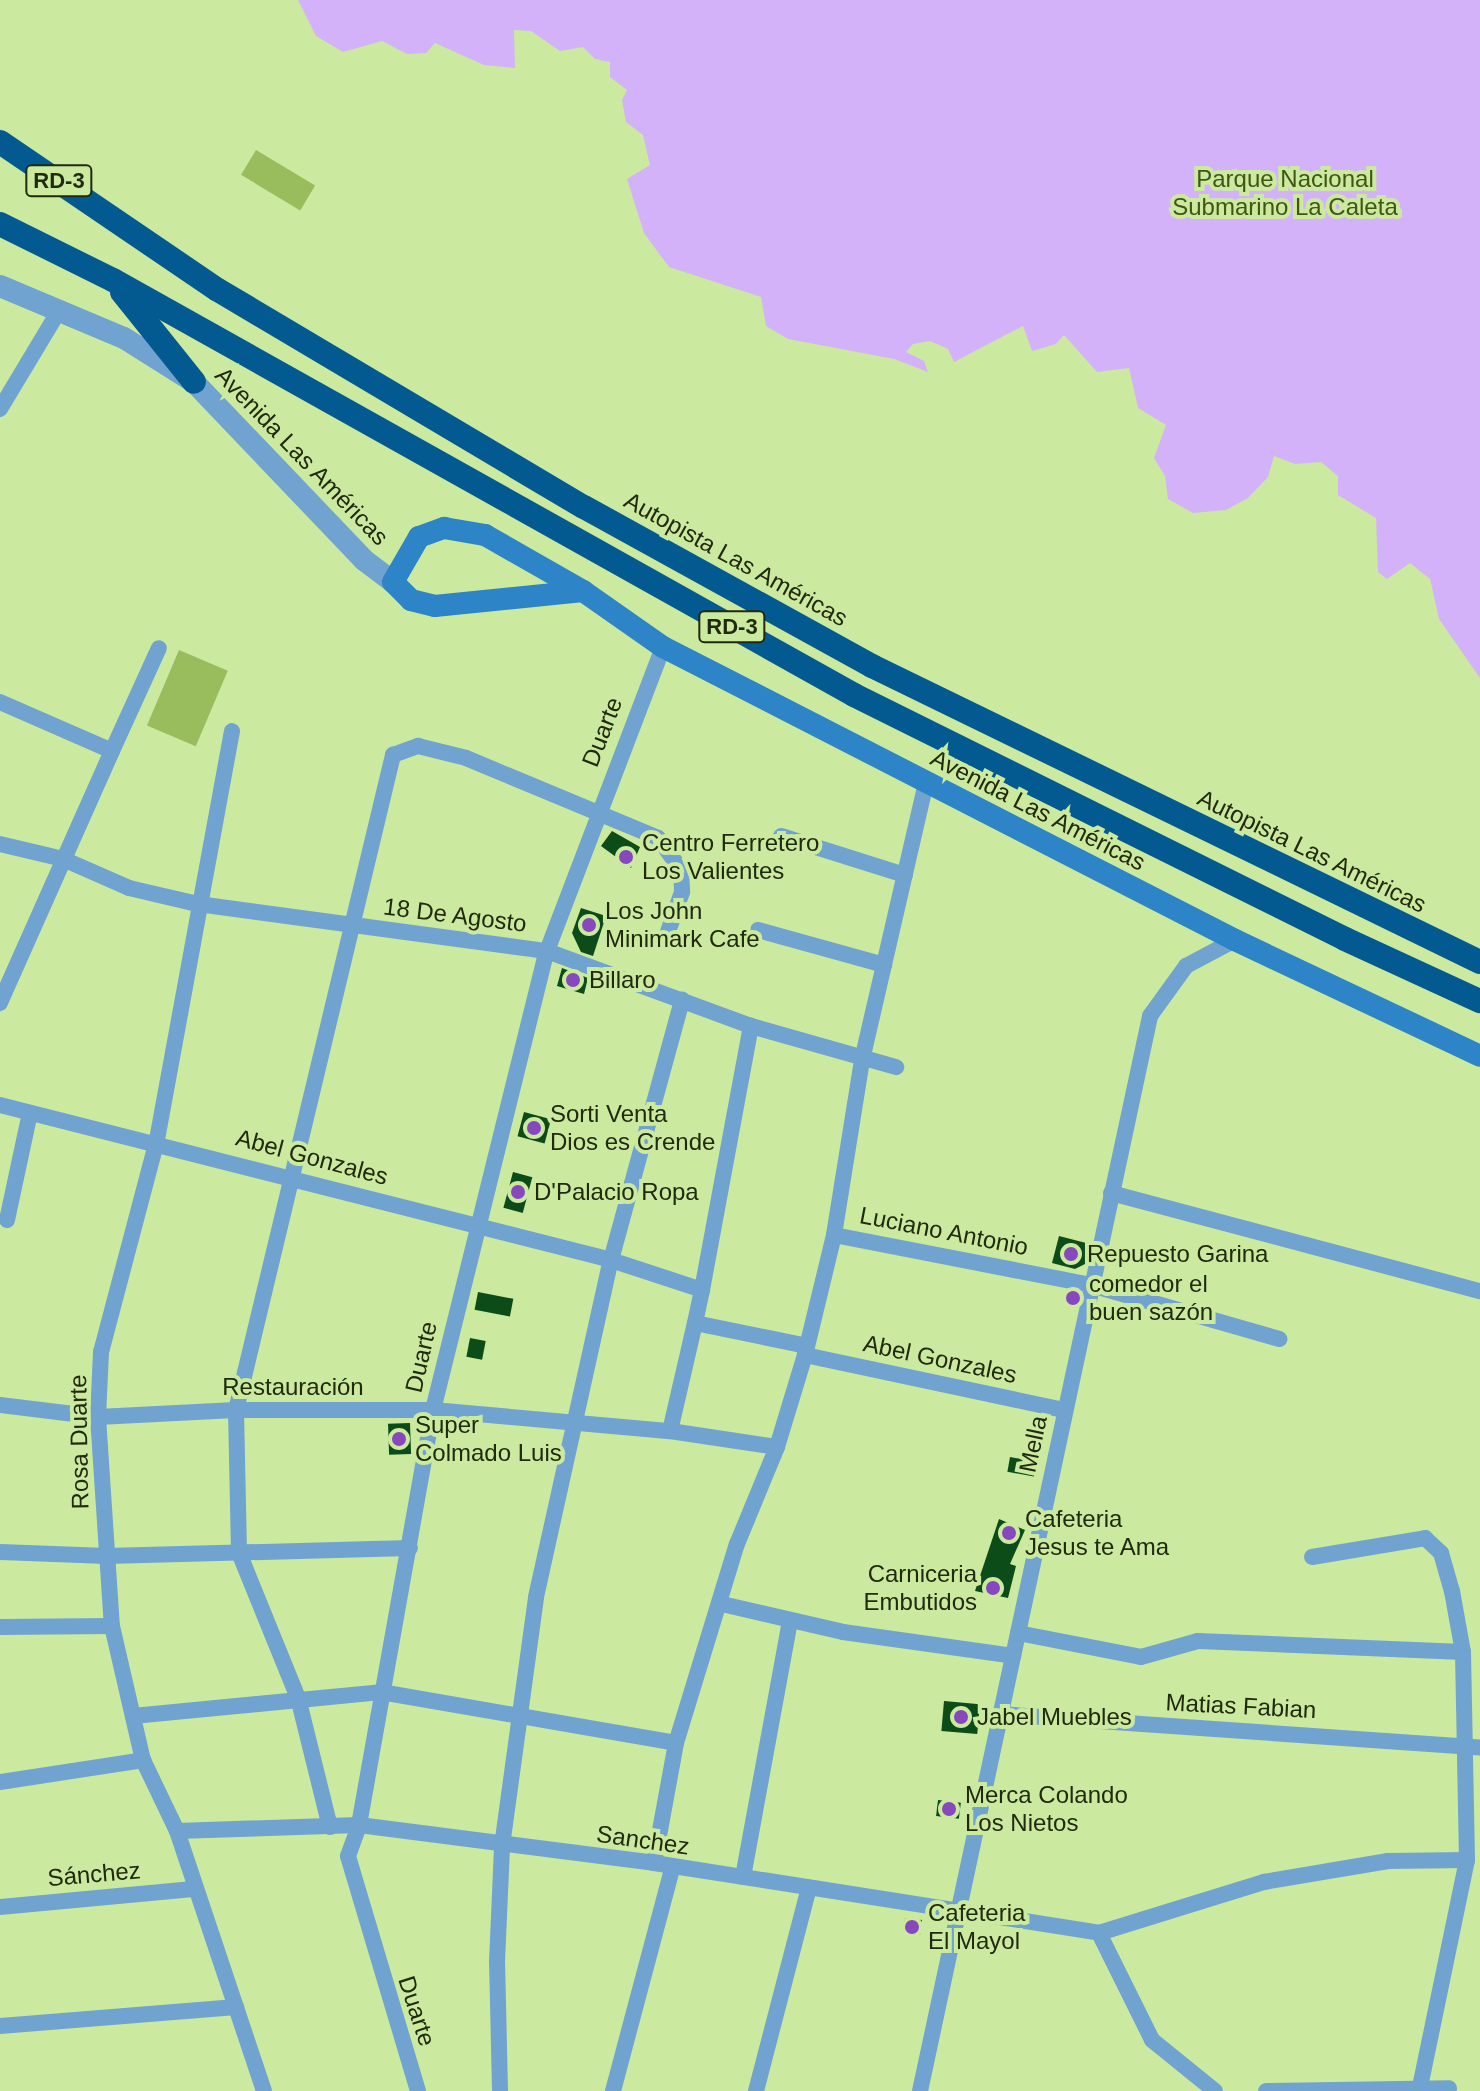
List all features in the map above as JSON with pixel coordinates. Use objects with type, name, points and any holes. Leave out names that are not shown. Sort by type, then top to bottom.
[{"type":"highway","name":"Autopista Las Américas","points":[[0,142],[218,290],[584,507],[872,666],[1480,962]]},
{"type":"highway","name":"RD-3","points":[[0,224],[113,280],[854,695],[1345,939],[1480,1001]]},
{"type":"highway","points":[[113,280],[194,382]]},
{"type":"main road","name":"Avenida Las Américas","points":[[583,591],[435,606],[411,600],[393,582],[419,537],[444,528],[485,535],[583,591],[663,647],[1235,940],[1480,1056]]},
{"type":"street","name":"Avenida Las Américas","points":[[0,286],[124,338],[194,382],[364,560],[393,582]]},
{"type":"street","points":[[0,409],[60,309]]},
{"type":"street","name":"Duarte","points":[[418,2091],[348,1856],[359,1825],[433,1410],[547,951],[663,647]]},
{"type":"street","points":[[0,1003],[159,648]]},
{"type":"street","points":[[0,702],[112,751]]},
{"type":"street","name":"Rosa Duarte","points":[[232,731],[156,1144],[101,1352],[98,1417],[112,1626],[143,1760],[177,1831],[193,1889],[264,2091]]},
{"type":"street","points":[[330,1827],[298,1698],[239,1553],[236,1410],[289,1176],[353,927],[393,755],[406,747],[466,758],[658,838],[671,851],[681,870],[682,892],[664,943]]},
{"type":"street","points":[[654,1863],[676,1743],[722,1604],[737,1544],[777,1447],[806,1350],[834,1235],[862,1060],[926,782]]},
{"type":"street","points":[[781,836],[905,875]]},
{"type":"street","name":"18 De Agosto","points":[[0,844],[63,859],[129,888],[198,904],[547,951],[751,1026],[862,1060],[896,1067]]},
{"type":"street","points":[[758,930],[884,965]]},
{"type":"street","name":"Mella","points":[[920,2091],[1150,1016],[1186,966],[1235,940]]},
{"type":"street","points":[[500,2091],[497,1962],[502,1846],[523,1716],[536,1597],[611,1260],[682,1000]]},
{"type":"street","points":[[670,1431],[702,1290],[751,1026]]},
{"type":"street","name":"Abel Gonzales","points":[[0,1105],[611,1260],[702,1290]]},
{"type":"street","points":[[7,1220],[30,1113]]},
{"type":"street","points":[[1111,1193],[1480,1291]]},
{"type":"street","name":"Luciano Antonio","points":[[834,1235],[1091,1285],[1279,1339]]},
{"type":"street","name":"Abel Gonzales","points":[[695,1323],[1064,1410]]},
{"type":"street","name":"Restauración","points":[[0,1405],[98,1417],[236,1410],[433,1410],[670,1431],[777,1447]]},
{"type":"street","points":[[1312,1557],[1425,1538],[1434,1543],[1452,1591],[1463,1652],[1472,1747],[1467,1860],[1420,2086]]},
{"type":"street","points":[[0,1552],[107,1556],[410,1548]]},
{"type":"street","points":[[722,1604],[790,1620],[1013,1656]]},
{"type":"street","points":[[743,1877],[790,1620]]},
{"type":"street","points":[[0,1627],[112,1626]]},
{"type":"street","points":[[1018,1633],[1141,1657],[1198,1641],[1463,1652]]},
{"type":"street","points":[[133,1716],[381,1692],[676,1743]]},
{"type":"street","name":"Matias Fabian","points":[[999,1714],[1472,1747]]},
{"type":"street","points":[[0,1782],[143,1760]]},
{"type":"street","name":"Sanchez","points":[[177,1831],[359,1825],[502,1846],[654,1863],[672,1869],[958,1908],[1099,1933]]},
{"type":"street","points":[[1208,2089],[1152,2040],[1099,1933],[1264,1882],[1388,1861],[1467,1860]]},
{"type":"street","points":[[613,2091],[672,1869]]},
{"type":"street","points":[[756,2091],[809,1888]]},
{"type":"street","name":"Sánchez","points":[[0,1907],[193,1889]]},
{"type":"street","points":[[0,2026],[236,2007]]},
{"type":"street","points":[[1266,2091],[1420,2086],[1449,2088]]},
{"type":"green space","points":[[256,150],[315,186],[300,210],[241,175]]},
{"type":"green space","points":[[179,650],[228,671],[196,746],[147,725]]},
{"type":"shaded area","name":"Parque Nacional Submarino La Caleta","points":[[298,0],[1480,0],[1480,678],[1439,619],[1430,579],[1410,563],[1387,579],[1378,572],[1376,518],[1338,495],[1338,476],[1321,462],[1295,464],[1274,456],[1268,477],[1248,498],[1226,510],[1193,513],[1168,499],[1165,476],[1154,458],[1166,425],[1138,408],[1129,368],[1097,372],[1064,335],[1056,344],[1032,351],[1023,326],[954,362],[948,349],[930,341],[913,344],[906,352],[924,361],[928,372],[894,359],[788,339],[766,326],[761,297],[669,267],[644,233],[627,179],[650,165],[643,135],[626,122],[622,100],[627,90],[610,77],[610,62],[595,59],[583,47],[560,51],[531,31],[514,30],[515,68],[484,65],[435,43],[426,53],[407,54],[382,41],[343,52],[316,36]]},
{"type":"building","name":"Centro Ferretero Los Valientes","points":[[612,831],[640,847],[631,868],[601,846]]},
{"type":"building","name":"Los John Minimark Cafe","points":[[581,908],[606,916],[593,956],[581,952],[572,933]]},
{"type":"building","name":"Billaro","points":[[562,968],[588,978],[584,994],[557,986]]},
{"type":"building","name":"Sorti Venta Dios es Crende","points":[[524,1112],[551,1119],[545,1143],[518,1136]]},
{"type":"building","name":"D'Palacio Ropa","points":[[513,1172],[532,1177],[523,1213],[503,1208]]},
{"type":"building","name":"Repuesto Garina","points":[[1059,1236],[1090,1244],[1085,1264],[1075,1269],[1052,1263]]},
{"type":"building","points":[[478,1292],[513,1299],[510,1317],[475,1310]]},
{"type":"building","points":[[470,1338],[486,1341],[482,1360],[466,1357]]},
{"type":"building","name":"Super Colmado Luis","points":[[410,1423],[411,1454],[389,1455],[388,1424]]},
{"type":"building","points":[[1010,1457],[1037,1462],[1034,1476],[1007,1472]]},
{"type":"building","points":[[999,1519],[1025,1530],[1010,1564],[1016,1566],[1008,1598],[975,1591]]},
{"type":"building","name":"Jabel Muebles","points":[[944,1701],[980,1704],[977,1734],[941,1731]]},
{"type":"building","name":"Merca Colando Los Nietos","points":[[938,1800],[961,1803],[959,1819],[936,1816]]},
{"type":"building","name":"Cafeteria El Mayol","points":[[905,1918],[922,1920],[920,1935],[903,1933]]},
{"type":"place","name":"Centro Ferretero Los Valientes","points":[[626,857]]},
{"type":"place","name":"Los John Minimark Cafe","points":[[589,925]]},
{"type":"place","name":"Billaro","points":[[573,980]]},
{"type":"place","name":"Sorti Venta Dios es Crende","points":[[534,1128]]},
{"type":"place","name":"D'Palacio Ropa","points":[[518,1192]]},
{"type":"place","name":"Repuesto Garina","points":[[1071,1254]]},
{"type":"place","name":"comedor el buen sazón","points":[[1073,1298]]},
{"type":"place","name":"Super Colmado Luis","points":[[399,1439]]},
{"type":"place","name":"Cafeteria Jesus te Ama","points":[[1009,1533]]},
{"type":"place","name":"Carniceria Embutidos","points":[[993,1588]]},
{"type":"place","name":"Jabel Muebles","points":[[961,1717]]},
{"type":"place","name":"Merca Colando Los Nietos","points":[[949,1809]]},
{"type":"place","name":"Cafeteria El Mayol","points":[[912,1927]]}]
